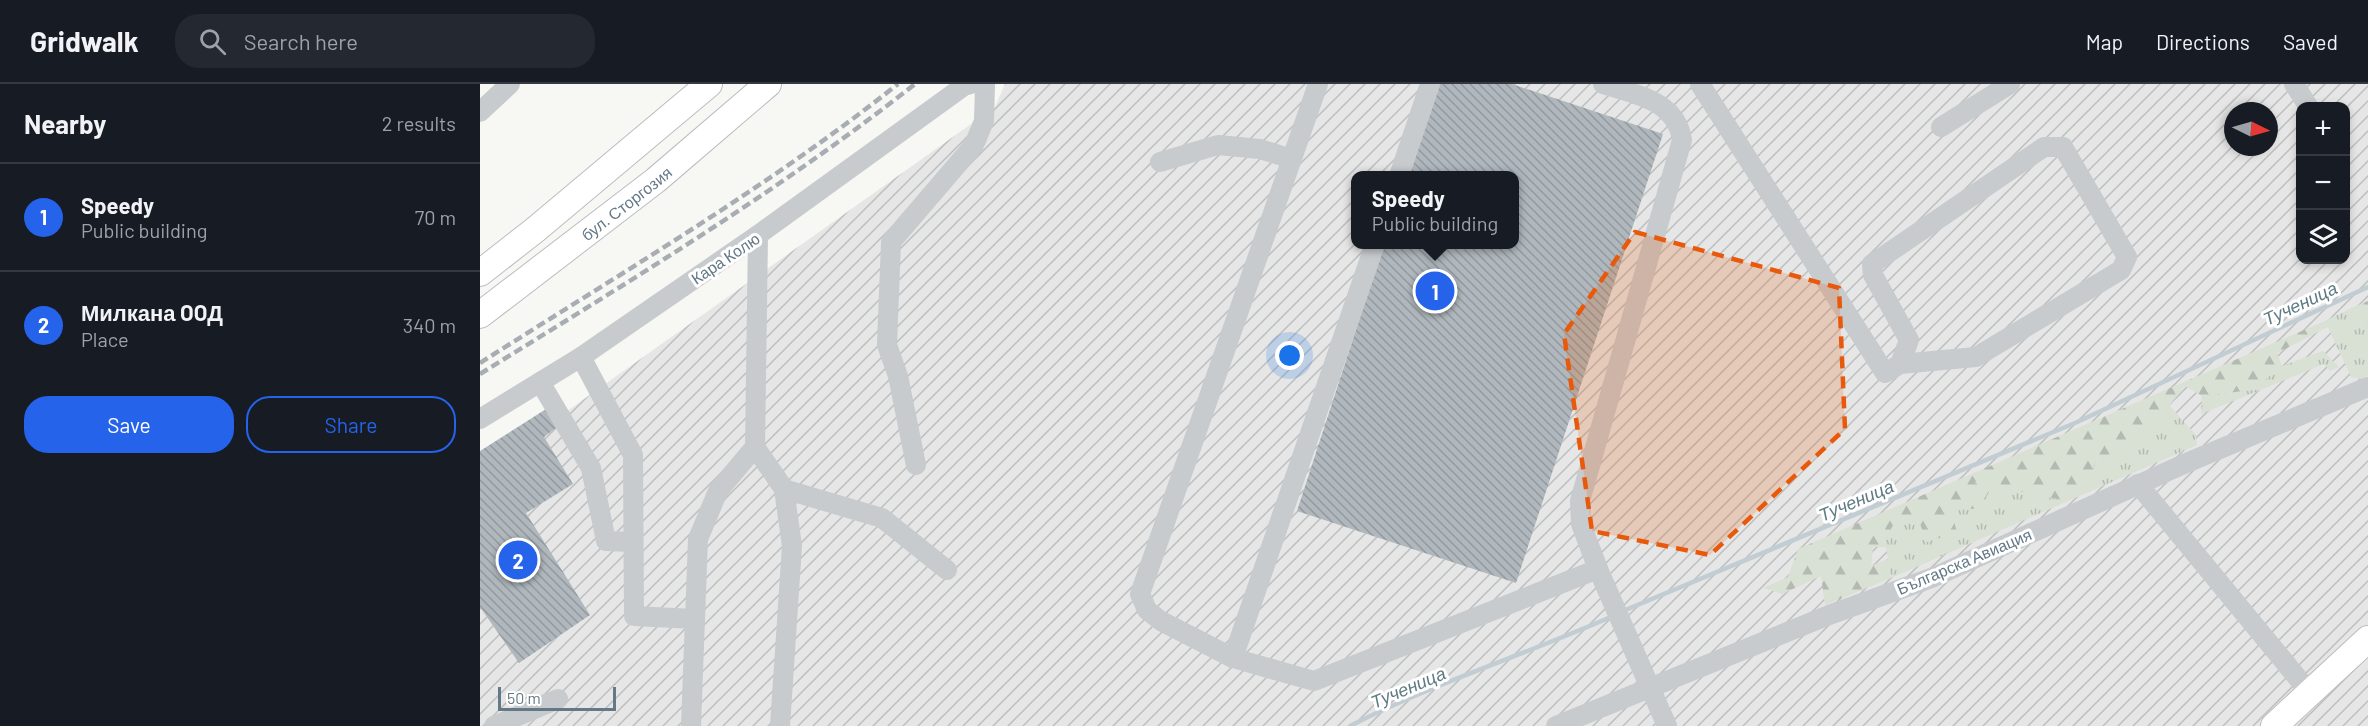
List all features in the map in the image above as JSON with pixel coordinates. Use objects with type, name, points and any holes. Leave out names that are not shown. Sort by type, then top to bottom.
[{"type":"main road","points":[[480,273],[536,230],[709,84]]},
{"type":"main road","name":"бул. Сторгозия","points":[[480,315],[656,180],[768,84]]},
{"type":"main road","points":[[2274,726],[2368,639]]},
{"type":"street","points":[[480,112],[510,84]]},
{"type":"street","points":[[916,465],[898,376],[887,345],[891,242],[974,145],[984,121],[986,84]]},
{"type":"street","points":[[1318,84],[1140,594],[1147,610],[1161,621],[1233,657],[1314,681],[1598,569]]},
{"type":"street","points":[[1401,171],[1430,84]]},
{"type":"street","points":[[1603,84],[1656,102],[1667,109],[1680,127],[1682,141],[1580,501],[1581,524],[1598,569],[1667,726]]},
{"type":"street","points":[[1700,84],[1885,373],[1900,364],[1976,357],[2121,270],[2127,256],[2063,147],[2044,147],[1872,264],[1873,275],[1909,340],[1900,364]]},
{"type":"street","points":[[1941,127],[2010,84]]},
{"type":"street","points":[[2294,84],[2305,102]]},
{"type":"street","name":"Кара Колю","points":[[480,419],[581,357],[758,235],[968,85]]},
{"type":"street","points":[[1160,162],[1218,145],[1260,149],[1292,159]]},
{"type":"street","points":[[758,235],[755,447],[784,489],[792,546],[780,726]]},
{"type":"street","points":[[1233,657],[1373,249]]},
{"type":"street","points":[[581,357],[633,455],[634,616],[695,619]]},
{"type":"street","points":[[540,382],[591,468],[606,542],[633,543]]},
{"type":"street","name":"Българска Авиация","points":[[1556,726],[1829,615],[1934,577],[2138,484],[2368,387]]},
{"type":"street","points":[[691,726],[698,539],[718,491],[755,447]]},
{"type":"street","points":[[2138,484],[2310,693]]},
{"type":"street","points":[[784,489],[882,518],[947,570]]},
{"type":"street","points":[[494,726],[558,699]]},
{"type":"highlighted area","points":[[1635,232],[1839,288],[1845,429],[1710,555],[1592,531],[1564,334]]},
{"type":"shaded area","points":[[1005,84],[2368,84],[2368,726],[480,726],[480,473],[995,107]]},
{"type":"green space","points":[[2368,301],[2368,327],[2363,326],[2351,308]]},
{"type":"green space","points":[[2351,308],[2363,326],[2368,327],[2368,376],[2361,379],[2351,377],[2325,321]]},
{"type":"green space","points":[[2325,321],[2328,327],[2277,353],[2282,366],[2252,390],[2202,396],[2185,386],[2136,447],[2097,459],[2088,481],[2062,500],[1974,482],[1989,492],[1980,508],[1951,511],[1957,532],[1927,542],[1920,524],[1894,523],[1885,541],[1886,547],[1873,547],[1871,566],[1888,559],[1891,578],[1825,605],[1821,576],[1782,594],[1763,588],[1788,577],[1798,549]]},
{"type":"green space","points":[[2323,351],[2339,367],[2330,371],[2324,364],[2201,414],[2202,396],[2252,390],[2282,366]]},
{"type":"green space","points":[[2169,405],[2196,435],[2197,445],[1891,578],[1885,541],[1894,522],[1920,524],[1989,492],[1971,481],[2062,500],[2088,481],[2097,459],[2136,447]]},
{"type":"building","points":[[1437,84],[1512,84],[1663,134],[1516,583],[1297,511],[1382,249],[1519,249],[1519,171],[1409,171]]},
{"type":"building","points":[[546,409],[557,427],[544,437],[573,484],[526,513],[590,615],[519,663],[480,607],[480,451]]},
{"type":"waterway","name":"Тученица","points":[[1623,611],[2075,423],[2368,287]]},
{"type":"waterway","name":"Тученица","points":[[1350,726],[1447,682],[1613,616]]},
{"type":"railway","points":[[480,363],[745,194],[797,159],[898,84]]},
{"type":"railway","points":[[480,374],[702,235],[810,162],[915,84]]},
{"type":"place","name":"Speedy","points":[[1435,291]]},
{"type":"place","name":"Милкана OOД","points":[[518,560]]}]
